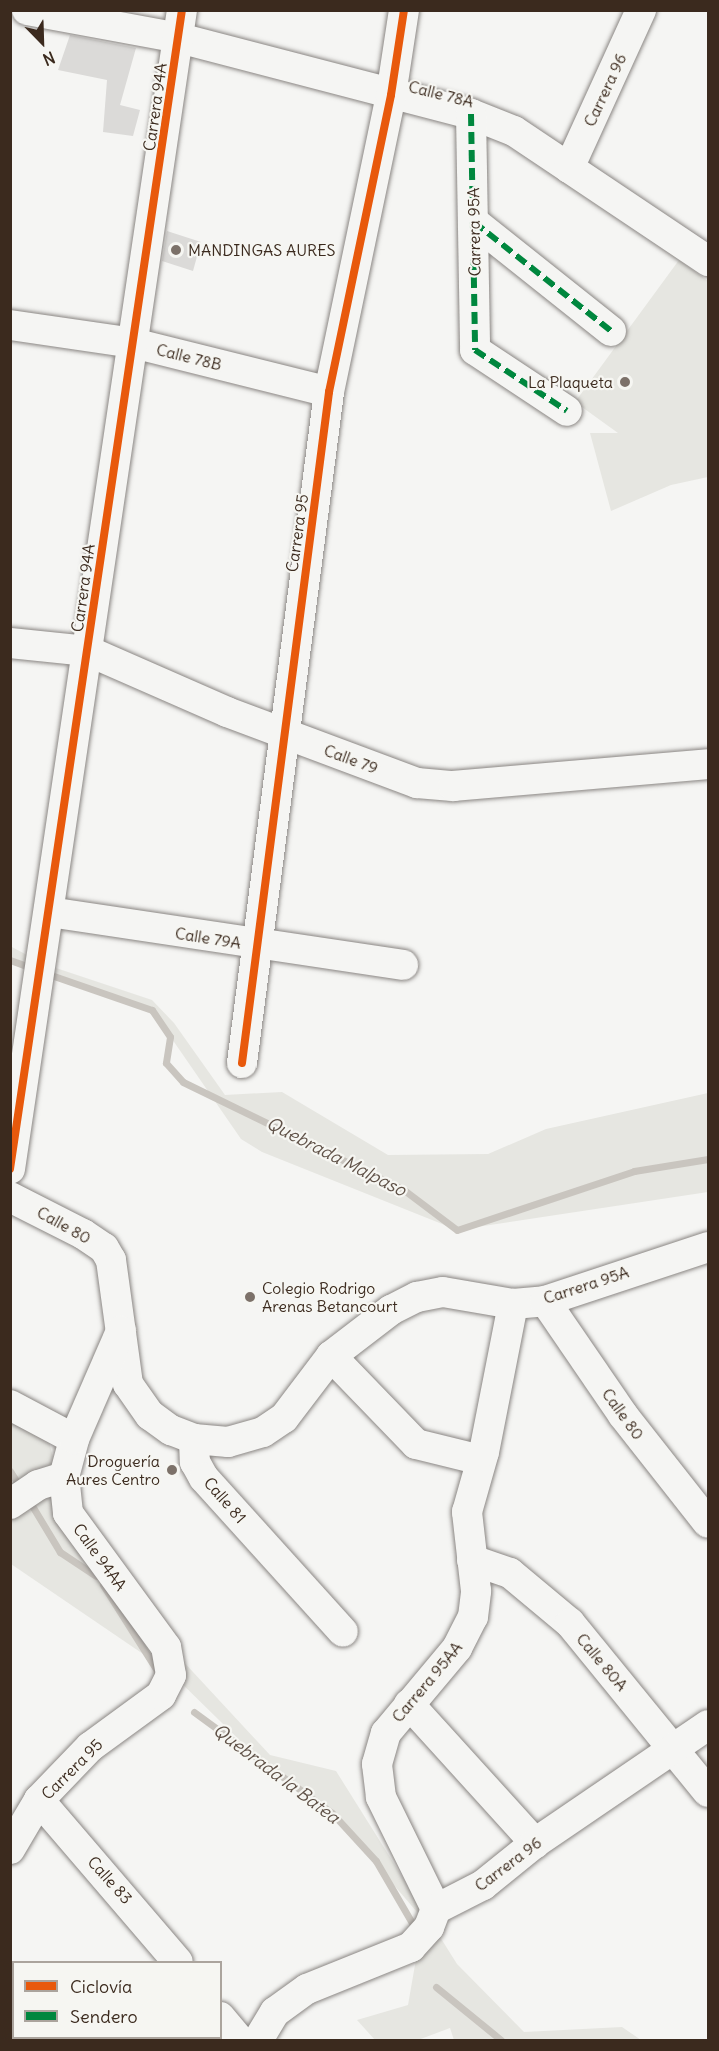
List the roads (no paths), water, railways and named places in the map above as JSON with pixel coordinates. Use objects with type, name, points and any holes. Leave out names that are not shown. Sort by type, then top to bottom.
[{"type":"street","name":"Calle 78A","points":[[27,10],[180,25],[391,95],[471,114],[514,131],[708,260]]},
{"type":"street","name":"Carrera 95","points":[[242,1063],[329,392],[391,95],[404,10]]},
{"type":"street","name":"Carrera 96","points":[[569,168],[641,10]]},
{"type":"street","name":"Carrera 94A","points":[[10,1169],[180,25]]},
{"type":"street","name":"Carrera 95A","points":[[471,114],[475,350],[567,411]]},
{"type":"street","points":[[474,222],[611,331]]},
{"type":"street","name":"Calle 78B","points":[[10,325],[133,343],[329,392]]},
{"type":"street","name":"Calle 79","points":[[10,643],[88,651],[284,734],[417,783],[444,785],[708,764]]},
{"type":"street","name":"Calle 79A","points":[[49,912],[257,945],[403,965]]},
{"type":"street","name":"Calle 80","points":[[10,1197],[104,1248],[115,1279],[121,1331]]},
{"type":"street","name":"Carrera 95A","points":[[194,1439],[228,1442],[263,1432],[284,1418],[300,1400],[331,1356],[391,1310],[417,1297],[443,1292],[513,1304],[545,1300],[708,1247]]},
{"type":"street","name":"Calle 80","points":[[545,1300],[623,1415],[708,1523]]},
{"type":"street","name":"Carrera 95AA","points":[[436,1909],[381,1797],[377,1764],[386,1733],[466,1634],[473,1617],[476,1591],[467,1512],[481,1460],[513,1304]]},
{"type":"street","points":[[121,1331],[128,1384],[150,1415],[171,1430],[194,1439]]},
{"type":"street","name":"Calle 94AA","points":[[121,1331],[74,1439],[64,1477],[68,1513],[166,1647],[171,1675]]},
{"type":"street","points":[[331,1356],[416,1444],[481,1460]]},
{"type":"street","points":[[10,1404],[74,1439]]},
{"type":"street","name":"Calle 81","points":[[194,1439],[195,1462],[204,1478],[343,1632]]},
{"type":"street","points":[[10,1504],[38,1485],[64,1477]]},
{"type":"street","name":"Calle 80A","points":[[472,1560],[510,1573],[570,1623],[673,1746],[708,1792]]},
{"type":"street","name":"Carrera 95","points":[[10,1849],[39,1800],[90,1747],[161,1695],[171,1675]]},
{"type":"street","points":[[409,1704],[535,1843]]},
{"type":"street","name":"Carrera 96","points":[[436,1909],[483,1886],[535,1843],[673,1746],[708,1725]]},
{"type":"street","name":"Calle 83","points":[[39,1800],[177,1961]]},
{"type":"street","points":[[258,2040],[275,2012],[307,1989],[411,1947],[429,1927],[436,1909]]},
{"type":"street","points":[[222,2019],[239,2040]]},
{"type":"waterway","name":"Quebrada Malpaso","points":[[10,960],[32,968]]},
{"type":"waterway","name":"Quebrada Malpaso","points":[[48,974],[152,1010],[170,1037],[166,1063],[183,1082],[404,1190],[457,1230],[634,1171],[708,1159]]},
{"type":"waterway","name":"Quebrada la Batea","points":[[10,1471],[20,1487]]},
{"type":"waterway","name":"Quebrada la Batea","points":[[28,1499],[60,1552],[96,1576]]},
{"type":"waterway","name":"Quebrada la Batea","points":[[103,1585],[158,1672]]},
{"type":"waterway","name":"Quebrada la Batea","points":[[194,1712],[332,1813],[376,1861],[415,1928]]},
{"type":"waterway","name":"Quebrada la Batea","points":[[436,1987],[501,2040]]},
{"type":"place","name":"MANDINGAS AURES","points":[[176,250]]},
{"type":"place","name":"La Plaqueta","points":[[625,382]]},
{"type":"place","name":"Colegio Rodrigo Arenas Betancourt","points":[[250,1297]]},
{"type":"place","name":"Droguería Aures Centro","points":[[172,1470]]}]
